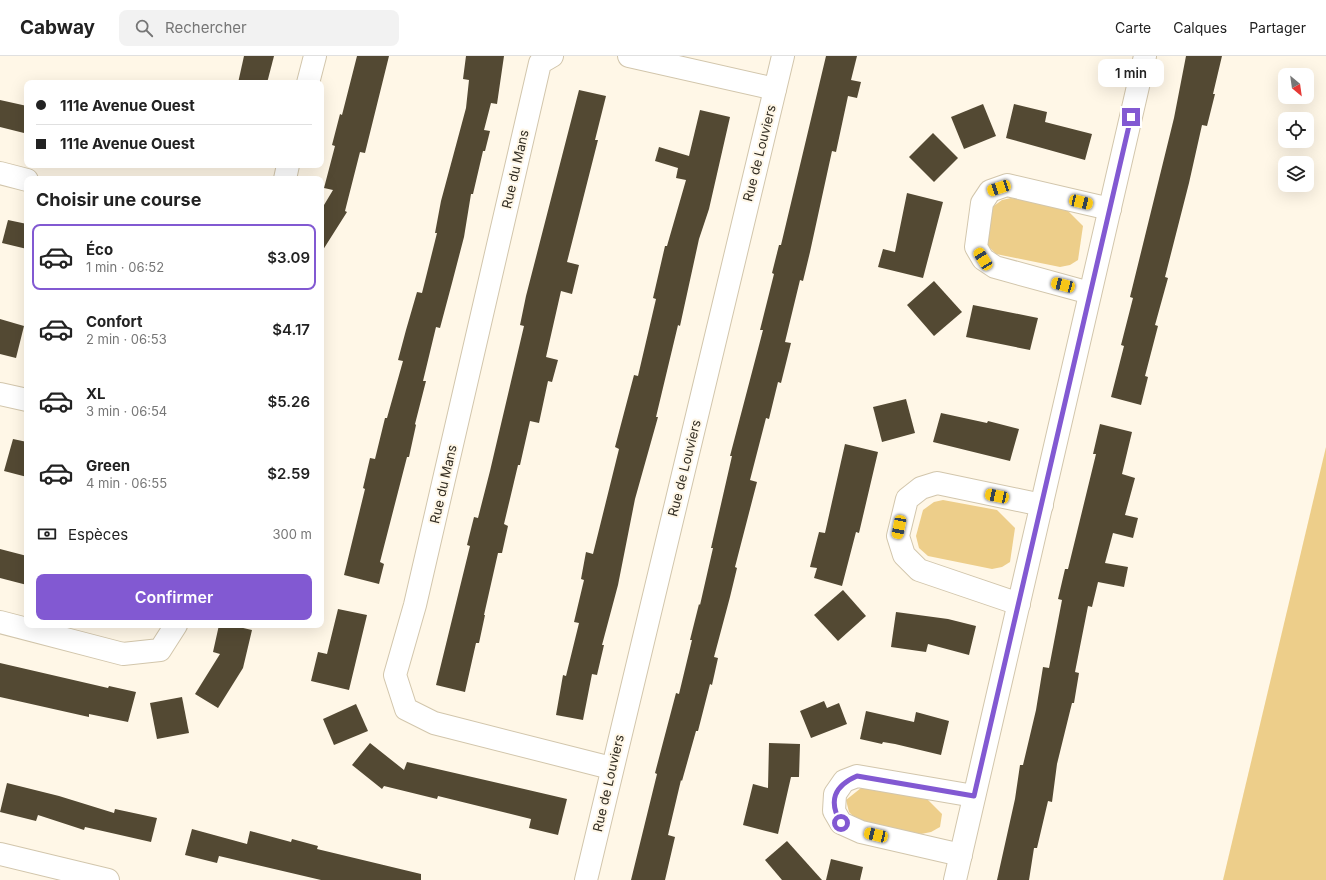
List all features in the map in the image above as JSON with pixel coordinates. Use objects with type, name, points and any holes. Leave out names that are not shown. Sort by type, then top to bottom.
[{"type":"street","points":[[309,80],[315,56]]},
{"type":"street","name":"Rue du Mans","points":[[552,56],[540,63],[415,605],[395,675],[406,709],[434,723],[611,768]]},
{"type":"street","points":[[629,56],[775,89]]},
{"type":"street","name":"Rue de Louviers","points":[[586,880],[611,768],[783,56]]},
{"type":"street","points":[[955,880],[1145,56]]},
{"type":"street","points":[[0,173],[24,179]]},
{"type":"street","points":[[1090,293],[995,267],[983,259],[976,247],[982,203],[990,191],[1007,186],[1110,209]]},
{"type":"street","points":[[0,394],[24,399]]},
{"type":"street","points":[[1019,604],[919,570],[904,556],[898,536],[901,518],[907,499],[921,488],[937,483],[1042,505]]},
{"type":"street","points":[[0,622],[123,654],[160,650],[174,628]]},
{"type":"street","points":[[961,855],[862,832],[841,823],[834,811],[835,794],[844,781],[857,776],[974,796]]},
{"type":"street","points":[[0,854],[108,880]]},
{"type":"shaded area","points":[[1011,198],[1065,208],[1083,226],[1078,260],[1070,265],[1060,267],[996,254],[987,245],[984,233],[991,208],[1002,200]]},
{"type":"shaded area","points":[[1326,447],[1326,880],[1223,880]]},
{"type":"shaded area","points":[[943,500],[997,510],[1015,528],[1010,562],[1002,567],[992,569],[928,556],[919,548],[916,536],[923,510],[934,502]]},
{"type":"shaded area","points":[[870,786],[924,796],[942,814],[940,827],[931,832],[921,834],[858,821],[849,812],[846,800],[861,788]]},
{"type":"building","points":[[244,56],[274,56],[268,80],[239,80]]},
{"type":"building","points":[[357,56],[389,56],[365,153],[360,152],[345,211],[347,212],[324,248],[324,205],[333,190],[324,188],[335,146],[332,145],[340,114],[342,115]]},
{"type":"building","points":[[466,56],[504,56],[497,104],[491,103],[484,130],[490,131],[485,151],[483,151],[473,194],[471,194],[464,237],[440,328],[436,327],[423,381],[426,381],[415,424],[409,457],[407,457],[380,562],[384,564],[379,584],[344,575],[365,489],[363,488],[370,458],[375,459],[385,418],[387,418],[403,361],[398,360],[406,330],[417,292],[422,293],[437,233],[435,233],[441,201],[466,108],[469,80],[463,79]]},
{"type":"building","points":[[826,56],[857,56],[851,80],[861,82],[857,98],[848,96],[836,152],[832,151],[803,281],[800,280],[785,342],[791,343],[781,383],[778,382],[769,419],[766,418],[750,480],[757,482],[735,567],[737,568],[730,597],[714,657],[718,658],[712,685],[710,684],[698,731],[696,731],[682,781],[681,780],[668,835],[675,837],[665,880],[631,880],[657,774],[655,773],[676,693],[679,694],[692,640],[690,640],[699,604],[700,605],[713,548],[711,548],[732,456],[730,456],[763,330],[760,330],[774,274],[772,273],[779,245],[781,245]]},
{"type":"building","points":[[1186,56],[1222,56],[1207,126],[1202,125],[1165,277],[1168,278],[1155,325],[1158,326],[1145,376],[1148,377],[1141,405],[1111,397],[1124,346],[1121,345],[1133,298],[1130,297],[1174,118]]},
{"type":"building","points":[[579,90],[606,96],[595,140],[598,140],[567,262],[579,265],[572,294],[561,291],[546,357],[558,360],[552,382],[548,381],[539,423],[530,421],[504,524],[508,526],[502,553],[498,553],[479,643],[476,643],[465,692],[436,685],[470,546],[467,545],[474,517],[478,518],[524,326],[520,325],[526,296]]},
{"type":"building","points":[[0,100],[24,105],[24,133],[0,127]]},
{"type":"building","points":[[983,104],[996,136],[964,149],[951,117]]},
{"type":"building","points":[[1014,104],[1047,112],[1045,122],[1092,134],[1085,160],[1006,138]]},
{"type":"building","points":[[700,110],[730,117],[709,209],[699,239],[680,326],[678,325],[656,417],[658,417],[635,499],[618,585],[602,645],[604,645],[597,675],[592,674],[583,720],[556,715],[563,675],[566,676],[579,623],[574,622],[584,580],[581,579],[586,552],[593,554],[619,449],[615,447],[634,375],[638,376],[656,299],[653,298],[665,246],[667,246],[686,180],[676,178],[678,168],[655,161],[659,147],[689,156]]},
{"type":"building","points":[[933,133],[958,158],[934,182],[909,157]]},
{"type":"building","points":[[907,193],[943,202],[923,278],[878,267],[883,249],[895,252]]},
{"type":"building","points":[[8,220],[24,223],[24,248],[2,243]]},
{"type":"building","points":[[934,281],[962,312],[934,336],[907,305]]},
{"type":"building","points":[[973,305],[1038,318],[1030,350],[966,337]]},
{"type":"building","points":[[0,319],[24,326],[16,358],[0,354]]},
{"type":"building","points":[[906,399],[915,433],[882,442],[873,407]]},
{"type":"building","points":[[941,413],[987,423],[988,421],[1019,429],[1010,461],[933,442]]},
{"type":"building","points":[[1100,424],[1132,432],[1122,474],[1135,478],[1125,515],[1138,518],[1133,538],[1113,533],[1105,563],[1128,567],[1124,587],[1098,582],[1092,607],[1088,606],[1075,672],[1079,673],[1074,703],[1072,703],[1057,764],[1052,802],[1048,801],[1037,848],[1034,848],[1029,880],[997,880],[1015,799],[1020,765],[1023,765],[1036,710],[1043,667],[1049,668],[1062,600],[1058,599],[1065,569],[1068,569],[1096,454],[1093,454]]},
{"type":"building","points":[[13,439],[24,441],[24,476],[4,471]]},
{"type":"building","points":[[845,444],[878,452],[859,533],[856,532],[842,586],[814,578],[817,568],[810,567],[819,532],[825,533]]},
{"type":"building","points":[[0,549],[24,555],[24,584],[0,578]]},
{"type":"building","points":[[843,590],[866,616],[838,641],[814,615]]},
{"type":"building","points":[[338,609],[367,615],[349,690],[311,681],[318,652],[327,654]]},
{"type":"building","points":[[896,612],[948,619],[976,626],[969,655],[928,644],[926,652],[891,647]]},
{"type":"building","points":[[218,628],[243,628],[252,630],[243,668],[218,708],[195,694],[220,654],[213,652]]},
{"type":"building","points":[[0,663],[108,688],[109,686],[136,692],[128,722],[89,714],[89,717],[0,697]]},
{"type":"building","points":[[182,697],[189,733],[157,739],[150,703]]},
{"type":"building","points":[[824,701],[827,708],[839,703],[847,724],[811,738],[800,711]]},
{"type":"building","points":[[356,704],[368,731],[334,745],[323,719]]},
{"type":"building","points":[[866,711],[914,722],[916,712],[949,721],[941,755],[895,744],[883,742],[882,744],[860,739]]},
{"type":"building","points":[[370,743],[404,770],[407,762],[567,799],[558,835],[529,828],[531,819],[438,796],[437,799],[384,786],[382,789],[352,765]]},
{"type":"building","points":[[769,743],[800,744],[799,777],[791,777],[778,834],[743,825],[753,784],[768,788]]},
{"type":"building","points":[[7,783],[59,796],[114,813],[115,809],[157,818],[151,842],[85,827],[84,830],[38,815],[36,821],[0,812]]},
{"type":"building","points":[[192,829],[247,844],[250,831],[291,842],[292,839],[318,846],[317,849],[421,874],[421,880],[321,880],[219,856],[217,863],[185,855]]},
{"type":"building","points":[[787,841],[822,880],[782,880],[765,860]]},
{"type":"building","points":[[831,859],[863,867],[860,880],[826,880]]},
{"type":"route","points":[[841,823],[834,811],[835,794],[844,781],[857,776],[974,796],[1131,117]]}]
